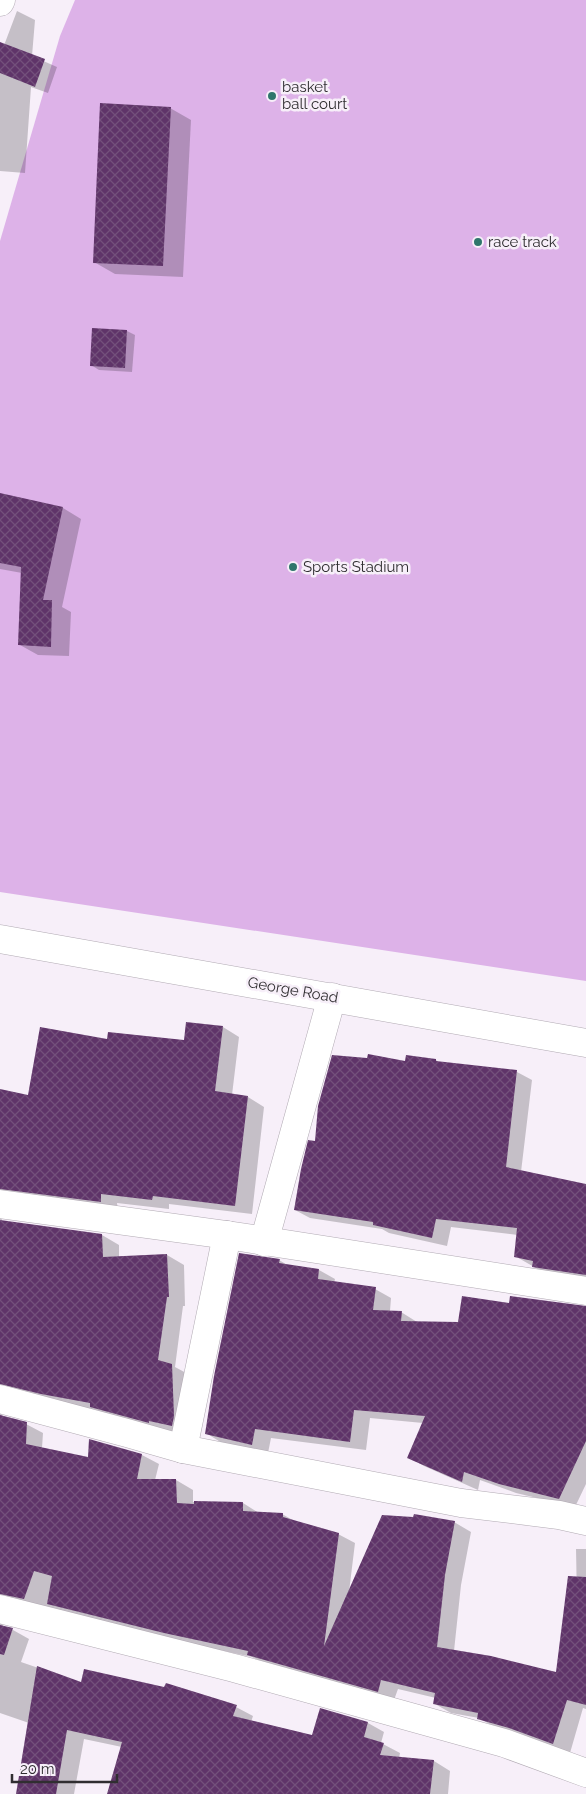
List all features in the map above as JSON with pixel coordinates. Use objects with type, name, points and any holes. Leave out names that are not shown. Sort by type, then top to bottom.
[{"type":"street","name":"George Road","points":[[0,939],[586,1043]]},
{"type":"street","points":[[264,1242],[332,997]]},
{"type":"street","points":[[0,1204],[227,1235],[586,1291]]},
{"type":"street","points":[[183,1449],[227,1235]]},
{"type":"street","points":[[0,1399],[127,1432],[183,1449],[461,1503],[559,1515],[586,1521]]},
{"type":"street","points":[[0,1609],[234,1668],[504,1743],[586,1773]]},
{"type":"shaded area","name":"Sports Stadium","points":[[75,0],[586,0],[586,981],[0,892],[0,241],[60,36]]},
{"type":"building","points":[[0,42],[45,59],[35,87],[0,73]]},
{"type":"building","points":[[100,103],[171,107],[163,266],[93,263]]},
{"type":"building","points":[[92,328],[127,330],[125,368],[90,366]]},
{"type":"building","points":[[0,493],[63,507],[43,600],[52,600],[51,647],[18,645],[21,567],[0,563]]},
{"type":"building","points":[[186,1022],[223,1026],[215,1091],[248,1096],[235,1206],[153,1196],[152,1200],[101,1194],[101,1202],[0,1189],[0,1089],[28,1095],[40,1027],[107,1039],[108,1032],[184,1040]]},
{"type":"building","points":[[368,1054],[405,1061],[406,1055],[436,1059],[436,1061],[517,1070],[506,1167],[586,1184],[586,1275],[532,1267],[533,1261],[514,1257],[517,1228],[436,1219],[432,1238],[373,1225],[373,1222],[294,1210],[308,1140],[315,1141],[318,1106],[332,1055],[367,1058]]},
{"type":"building","points":[[0,1220],[102,1234],[103,1257],[167,1254],[169,1297],[167,1297],[158,1360],[172,1364],[174,1416],[172,1426],[149,1421],[149,1423],[90,1407],[90,1403],[0,1384]]},
{"type":"building","points":[[239,1253],[280,1259],[279,1263],[319,1269],[318,1279],[376,1287],[373,1310],[402,1311],[401,1321],[458,1322],[462,1296],[509,1303],[510,1296],[586,1306],[586,1441],[559,1499],[499,1484],[464,1472],[462,1482],[407,1458],[425,1416],[354,1410],[350,1442],[255,1429],[252,1445],[205,1434],[214,1376]]},
{"type":"building","points":[[0,1415],[27,1422],[26,1444],[88,1457],[89,1439],[142,1454],[137,1479],[176,1479],[177,1503],[194,1504],[194,1501],[243,1502],[243,1511],[283,1513],[283,1517],[339,1533],[324,1646],[382,1515],[413,1517],[414,1514],[455,1521],[445,1575],[437,1647],[491,1656],[556,1672],[568,1576],[586,1577],[586,1705],[567,1700],[553,1744],[477,1719],[478,1713],[433,1704],[435,1693],[381,1680],[378,1692],[247,1655],[248,1651],[164,1633],[47,1604],[52,1576],[34,1571],[24,1599],[0,1594]]},
{"type":"building","points":[[0,1625],[13,1628],[4,1655],[0,1654]]},
{"type":"building","points":[[37,1666],[81,1682],[84,1669],[164,1687],[166,1683],[237,1705],[233,1716],[312,1735],[320,1708],[368,1722],[364,1737],[384,1743],[380,1755],[434,1760],[430,1794],[107,1794],[122,1742],[67,1730],[56,1794],[16,1794]]},
{"type":"place","name":"basket ball court","points":[[272,96]]},
{"type":"place","name":"race track","points":[[478,242]]},
{"type":"place","name":"Sports Stadium","points":[[293,567]]}]
